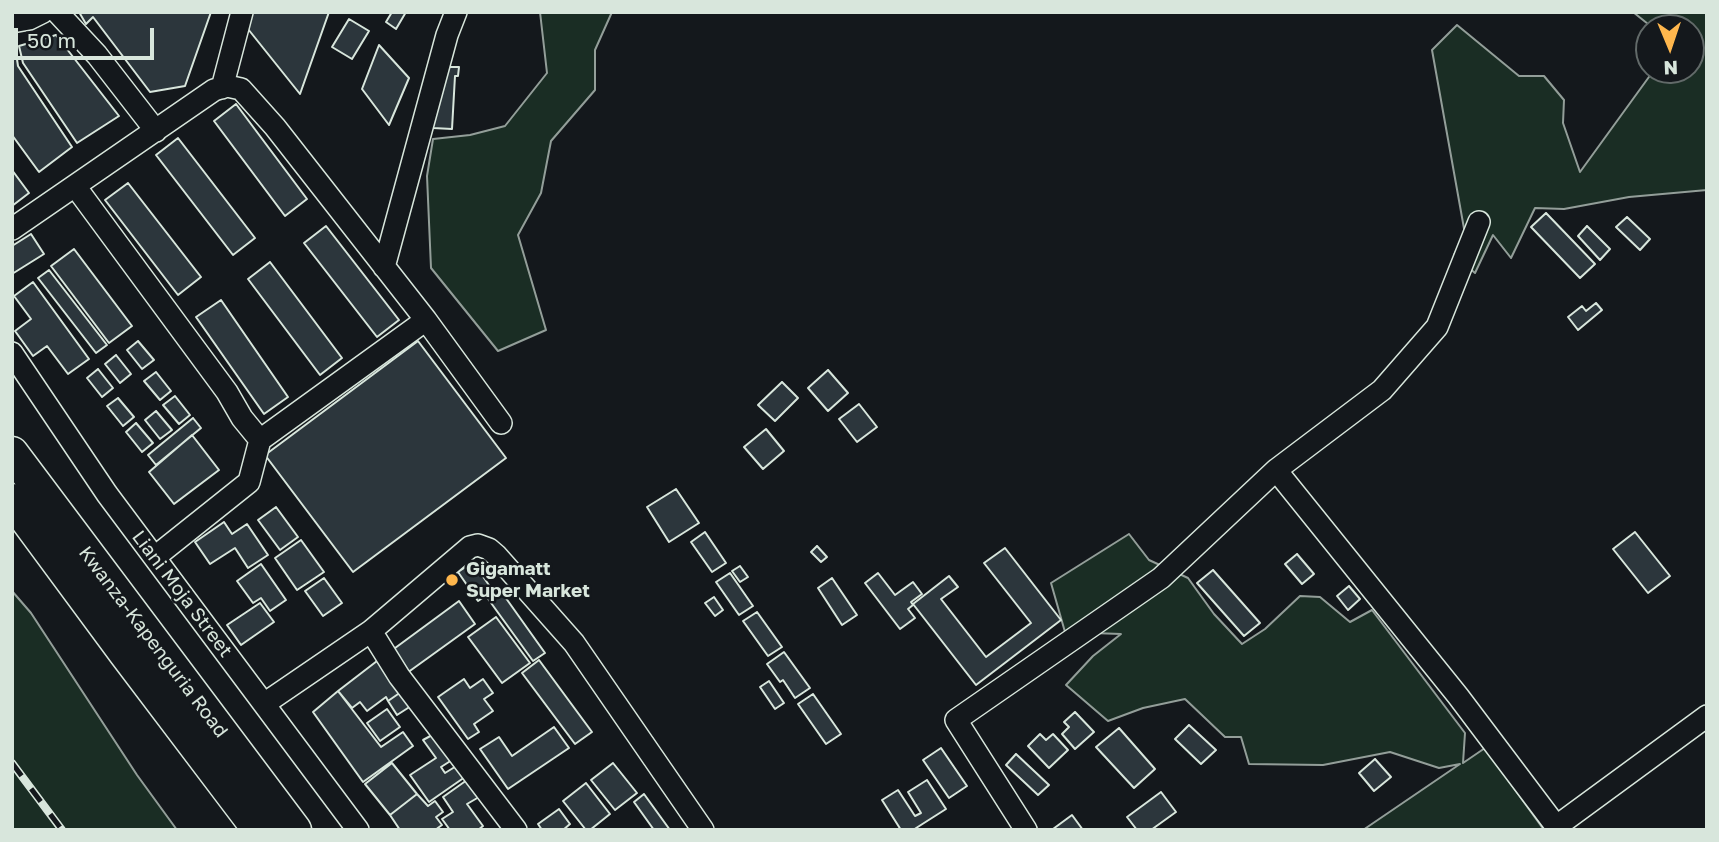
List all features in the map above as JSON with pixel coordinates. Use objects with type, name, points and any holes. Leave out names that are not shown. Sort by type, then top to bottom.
[{"type":"highway","name":"Kwanza-Kapenguria Road","points":[[12,453],[24,509],[260,830]]},
{"type":"highway","name":"Kwanza-Kapenguria Road","points":[[24,509],[295,830]]},
{"type":"street","points":[[12,22],[29,19],[43,12]]},
{"type":"street","points":[[57,12],[97,55],[156,131]]},
{"type":"street","points":[[222,88],[242,12]]},
{"type":"street","points":[[384,267],[439,61],[456,12]]},
{"type":"street","points":[[12,229],[214,90],[227,86],[241,89],[275,127],[426,320],[501,423]]},
{"type":"street","points":[[75,186],[260,440]]},
{"type":"street","points":[[1027,830],[956,720],[1161,578],[1276,470],[1382,390],[1437,327],[1479,222]]},
{"type":"street","points":[[155,558],[249,482],[260,440],[426,320]]},
{"type":"street","name":"Liani Moja Street","points":[[12,353],[107,494],[358,830]]},
{"type":"street","points":[[1276,470],[1458,696],[1558,828],[1707,716]]},
{"type":"street","points":[[264,704],[371,631],[470,547],[478,545],[489,549],[574,643],[703,830]]},
{"type":"street","points":[[371,631],[399,676],[516,830]]},
{"type":"green space","points":[[540,12],[612,12],[595,50],[595,90],[551,141],[541,193],[518,235],[546,330],[498,351],[431,268],[427,176],[433,139],[470,135],[505,126],[547,73]]},
{"type":"green space","points":[[1633,12],[1707,12],[1707,190],[1629,197],[1564,209],[1535,208],[1511,258],[1493,235],[1475,273],[1454,255],[1465,234],[1432,50],[1457,25],[1519,76],[1544,76],[1564,100],[1563,123],[1580,172],[1644,84],[1705,84],[1705,14]]},
{"type":"green space","points":[[1129,534],[1149,560],[1188,578],[1214,614],[1242,644],[1265,629],[1300,596],[1320,597],[1350,622],[1372,610],[1465,733],[1463,763],[1485,748],[1544,830],[1363,830],[1460,764],[1439,768],[1390,752],[1323,765],[1249,764],[1241,737],[1225,737],[1185,699],[1143,708],[1108,721],[1066,685],[1093,656],[1121,634],[1065,632],[1051,583]]},
{"type":"green space","points":[[12,591],[31,613],[137,775],[177,830],[12,830]]},
{"type":"building","points":[[79,12],[211,12],[185,86],[150,92],[93,17],[86,24]]},
{"type":"building","points":[[250,12],[329,12],[300,94],[244,24]]},
{"type":"building","points":[[392,12],[406,12],[396,29],[386,22]]},
{"type":"building","points":[[349,19],[369,31],[352,59],[332,47]]},
{"type":"building","points":[[56,35],[119,116],[77,143],[23,63],[19,46]]},
{"type":"building","points":[[379,45],[409,78],[389,125],[362,89]]},
{"type":"building","points":[[15,46],[18,66],[72,147],[39,172],[12,135],[12,47]]},
{"type":"building","points":[[442,67],[459,67],[458,76],[455,76],[452,129],[433,128],[434,83]]},
{"type":"building","points":[[236,104],[307,199],[285,216],[214,121]]},
{"type":"building","points":[[178,138],[255,238],[233,255],[156,155]]},
{"type":"building","points":[[12,170],[29,193],[12,206]]},
{"type":"building","points":[[128,183],[201,277],[178,295],[105,200]]},
{"type":"building","points":[[1546,213],[1595,264],[1580,278],[1531,227]]},
{"type":"building","points":[[1627,217],[1650,239],[1640,250],[1616,227]]},
{"type":"building","points":[[326,226],[399,320],[377,337],[304,243]]},
{"type":"building","points":[[1587,226],[1610,249],[1600,260],[1578,236]]},
{"type":"building","points":[[31,234],[44,254],[12,274],[12,246]]},
{"type":"building","points":[[74,249],[132,326],[109,343],[51,266]]},
{"type":"building","points":[[270,262],[342,358],[320,375],[248,279]]},
{"type":"building","points":[[49,270],[107,345],[96,353],[38,278]]},
{"type":"building","points":[[33,282],[89,359],[68,374],[47,346],[33,356],[15,331],[31,319],[14,296]]},
{"type":"building","points":[[221,300],[288,397],[264,414],[196,317]]},
{"type":"building","points":[[1596,303],[1602,310],[1578,330],[1568,317],[1582,306],[1586,311]]},
{"type":"building","points":[[138,341],[154,360],[142,369],[127,350]]},
{"type":"building","points":[[418,341],[506,458],[353,572],[265,455]]},
{"type":"building","points":[[116,355],[131,374],[120,383],[105,364]]},
{"type":"building","points":[[98,369],[113,388],[102,397],[87,378]]},
{"type":"building","points":[[828,370],[848,393],[828,411],[808,388]]},
{"type":"building","points":[[156,372],[171,391],[160,400],[144,381]]},
{"type":"building","points":[[782,382],[798,398],[775,421],[758,405]]},
{"type":"building","points":[[175,396],[190,415],[179,424],[163,405]]},
{"type":"building","points":[[118,398],[134,417],[123,426],[107,406]]},
{"type":"building","points":[[859,404],[877,427],[857,442],[839,419]]},
{"type":"building","points":[[156,411],[172,430],[160,439],[145,420]]},
{"type":"building","points":[[193,418],[201,428],[156,465],[148,455]]},
{"type":"building","points":[[136,423],[153,443],[142,452],[126,432]]},
{"type":"building","points":[[766,429],[784,451],[763,469],[744,447]]},
{"type":"building","points":[[192,435],[219,470],[174,504],[149,472]]},
{"type":"building","points":[[676,489],[699,523],[669,542],[647,507]]},
{"type":"building","points":[[276,507],[298,537],[280,550],[258,520]]},
{"type":"building","points":[[224,522],[232,534],[247,524],[268,555],[248,568],[235,548],[210,564],[195,542]]},
{"type":"building","points":[[705,532],[726,563],[712,572],[691,542]]},
{"type":"building","points":[[1635,532],[1670,576],[1648,593],[1613,549]]},
{"type":"building","points":[[301,540],[324,572],[297,590],[275,558]]},
{"type":"building","points":[[817,546],[827,557],[821,562],[811,552]]},
{"type":"building","points":[[1005,548],[1061,620],[976,685],[913,604],[949,576],[958,587],[941,599],[986,657],[1031,623],[984,563]]},
{"type":"building","points":[[1297,554],[1314,574],[1302,584],[1285,564]]},
{"type":"building","points":[[473,562],[493,591],[478,601],[458,572]]},
{"type":"building","points":[[261,564],[286,600],[270,611],[261,598],[253,603],[237,581]]},
{"type":"building","points":[[740,566],[748,577],[740,582],[732,571]]},
{"type":"building","points":[[1213,570],[1260,623],[1244,636],[1197,583]]},
{"type":"building","points":[[730,573],[753,606],[739,615],[716,582]]},
{"type":"building","points":[[878,573],[895,595],[913,582],[922,594],[911,602],[913,605],[908,609],[915,618],[900,629],[865,583]]},
{"type":"building","points":[[324,578],[342,603],[323,616],[305,591]]},
{"type":"building","points":[[832,578],[857,615],[842,625],[818,588]]},
{"type":"building","points":[[1349,586],[1360,599],[1348,610],[1337,596]]},
{"type":"building","points":[[498,587],[545,653],[533,661],[486,596]]},
{"type":"building","points":[[714,597],[723,610],[715,616],[705,603]]},
{"type":"building","points":[[459,601],[475,624],[407,673],[391,651]]},
{"type":"building","points":[[260,603],[274,622],[241,645],[227,625]]},
{"type":"building","points":[[757,612],[782,647],[768,656],[743,621]]},
{"type":"building","points":[[496,617],[530,663],[502,683],[468,637]]},
{"type":"building","points":[[784,652],[810,688],[795,698],[783,680],[780,682],[767,664]]},
{"type":"building","points":[[539,660],[592,732],[575,744],[522,673]]},
{"type":"building","points":[[377,661],[401,692],[388,701],[386,697],[367,711],[360,702],[352,708],[338,691]]},
{"type":"building","points":[[464,679],[470,688],[483,679],[493,693],[484,699],[493,711],[474,724],[479,732],[468,739],[438,697]]},
{"type":"building","points":[[769,681],[784,703],[775,709],[760,687]]},
{"type":"building","points":[[338,691],[381,747],[403,732],[413,746],[363,782],[313,712]]},
{"type":"building","points":[[401,692],[411,706],[397,715],[388,701]]},
{"type":"building","points":[[813,694],[841,734],[826,744],[798,704]]},
{"type":"building","points":[[387,709],[400,727],[380,741],[367,723]]},
{"type":"building","points":[[1075,712],[1094,732],[1075,749],[1062,734],[1069,727],[1064,722]]},
{"type":"building","points":[[1189,725],[1216,750],[1201,764],[1175,739]]},
{"type":"building","points":[[554,727],[569,748],[508,789],[480,749],[499,737],[512,756]]},
{"type":"building","points":[[1119,728],[1155,769],[1134,788],[1096,747]]},
{"type":"building","points":[[434,734],[452,760],[441,767],[445,773],[458,765],[465,777],[429,802],[410,775],[436,758],[423,740]]},
{"type":"building","points":[[1040,734],[1046,740],[1053,734],[1068,750],[1049,768],[1028,746]]},
{"type":"building","points":[[941,748],[967,786],[949,798],[923,760]]},
{"type":"building","points":[[1016,754],[1049,785],[1038,795],[1006,765]]},
{"type":"building","points":[[1375,759],[1391,777],[1374,791],[1359,773]]},
{"type":"building","points":[[392,763],[417,794],[390,815],[365,784]]},
{"type":"building","points":[[613,763],[637,793],[615,810],[591,780]]},
{"type":"building","points":[[467,780],[479,797],[467,804],[483,826],[478,830],[450,830],[442,819],[453,812],[443,797]]},
{"type":"building","points":[[927,780],[946,809],[913,830],[901,830],[882,800],[898,790],[915,816],[921,813],[908,792]]},
{"type":"building","points":[[586,783],[610,814],[590,830],[586,830],[563,801]]},
{"type":"building","points":[[1161,792],[1176,812],[1151,830],[1137,830],[1127,817]]},
{"type":"building","points":[[417,794],[428,806],[435,801],[443,812],[436,817],[442,825],[435,830],[400,830],[390,815]]},
{"type":"building","points":[[644,794],[670,830],[654,830],[634,802]]},
{"type":"building","points":[[559,809],[570,824],[563,830],[542,830],[538,824]]},
{"type":"building","points":[[1072,815],[1083,830],[1053,829]]},
{"type":"railway","points":[[12,763],[62,830]]},
{"type":"place","name":"Gigamatt Super Market","points":[[452,580]]}]
